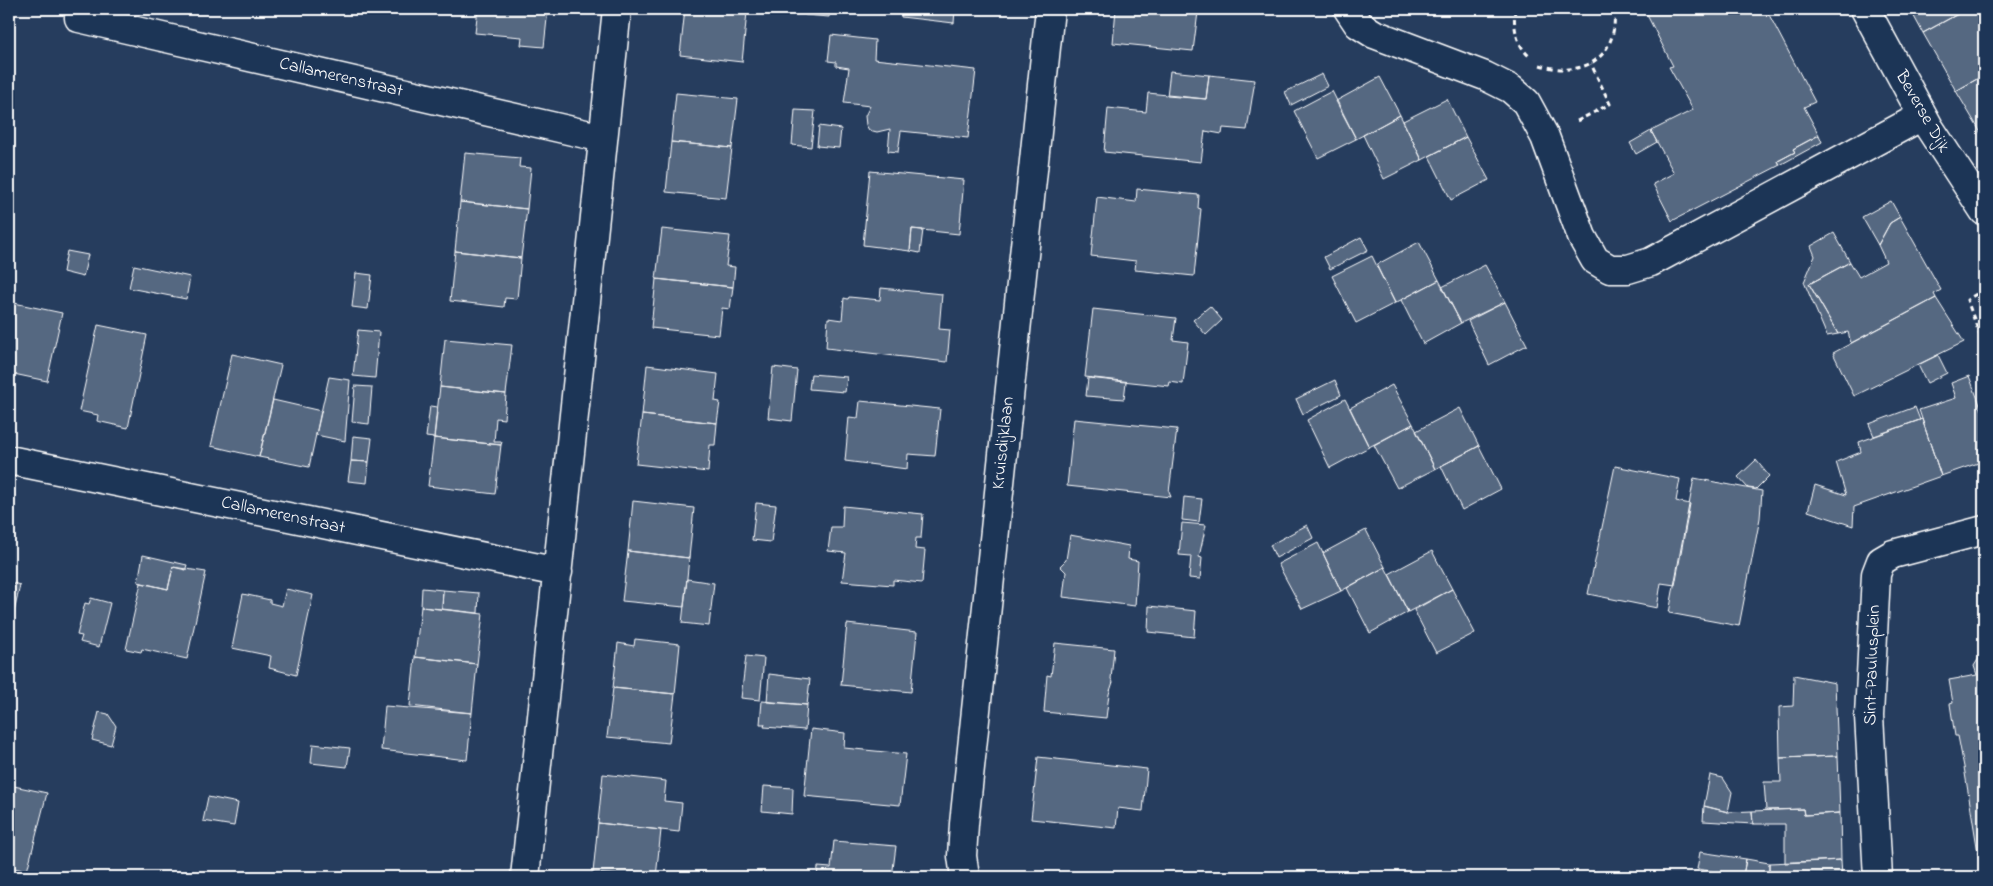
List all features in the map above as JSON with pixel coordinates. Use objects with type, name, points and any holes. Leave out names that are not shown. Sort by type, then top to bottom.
[{"type":"street","points":[[525,877],[617,9]]},
{"type":"street","name":"Kruisdijklaan","points":[[965,877],[962,856],[964,824],[1050,9]]},
{"type":"street","points":[[1348,9],[1358,24],[1374,34],[1486,76],[1511,89],[1526,102],[1544,137],[1582,237],[1595,260],[1610,269],[1628,269],[1651,262],[1922,116]]},
{"type":"street","name":"Beverse Dijk","points":[[1865,9],[1922,116],[1984,211]]},
{"type":"street","name":"Callamerenstraat","points":[[79,18],[603,138]]},
{"type":"street","name":"Callamerenstraat","points":[[9,460],[558,572]]},
{"type":"street","name":"Sint-Paulusplein","points":[[1878,877],[1869,716],[1876,574],[1881,561],[1893,554],[1984,530]]},
{"type":"path","points":[[1515,9],[1514,21],[1517,39],[1526,54],[1540,65],[1557,70],[1575,70],[1591,64],[1603,53],[1612,40],[1616,24],[1614,9]]},
{"type":"path","points":[[1544,137],[1610,104],[1591,64]]},
{"type":"path","points":[[1984,289],[1967,300],[1984,346]]},
{"type":"building","points":[[478,9],[548,9],[544,47],[521,45],[522,37],[475,33]]},
{"type":"building","points":[[685,9],[747,12],[742,62],[680,55]]},
{"type":"building","points":[[711,9],[747,9],[747,12]]},
{"type":"building","points":[[805,9],[830,9],[829,17],[805,15]]},
{"type":"building","points":[[902,9],[955,9],[954,23],[901,17]]},
{"type":"building","points":[[1116,9],[1213,9],[1213,14],[1198,12],[1193,51],[1113,43]]},
{"type":"building","points":[[1644,9],[1766,9],[1815,102],[1804,107],[1819,135],[1793,149],[1795,152],[1778,161],[1780,165],[1672,221],[1653,184],[1674,173],[1651,131],[1693,110],[1669,67],[1673,66]]},
{"type":"building","points":[[1910,9],[1967,9],[1923,33]]},
{"type":"building","points":[[1967,9],[1984,9],[1984,75],[1956,91],[1923,33]]},
{"type":"building","points":[[831,35],[875,40],[874,59],[976,70],[968,138],[901,131],[898,152],[888,151],[890,129],[877,132],[869,130],[866,125],[865,116],[870,106],[844,103],[849,68],[836,66],[836,62],[828,61]]},
{"type":"building","points":[[1170,71],[1209,75],[1206,99],[1167,96]]},
{"type":"building","points":[[1322,74],[1328,86],[1291,105],[1285,92]]},
{"type":"building","points":[[1209,75],[1255,80],[1247,130],[1223,128],[1222,134],[1205,131],[1201,162],[1104,152],[1108,108],[1146,112],[1148,93],[1206,99]]},
{"type":"building","points":[[1984,75],[1984,138],[1956,91]]},
{"type":"building","points":[[1380,77],[1400,115],[1356,139],[1336,101]]},
{"type":"building","points":[[1332,91],[1356,139],[1318,158],[1294,111]]},
{"type":"building","points":[[676,93],[738,99],[732,148],[671,142]]},
{"type":"building","points":[[1447,99],[1466,137],[1422,160],[1403,121]]},
{"type":"building","points":[[795,110],[815,111],[811,147],[792,145]]},
{"type":"building","points":[[1400,115],[1422,160],[1384,179],[1363,135]]},
{"type":"building","points":[[819,126],[841,129],[839,148],[817,146]]},
{"type":"building","points":[[1651,131],[1657,142],[1636,154],[1630,143]]},
{"type":"building","points":[[1819,135],[1822,142],[1780,165],[1778,161],[1795,152],[1793,149]]},
{"type":"building","points":[[1466,137],[1489,180],[1451,200],[1429,156]]},
{"type":"building","points":[[671,142],[732,148],[726,198],[666,192]]},
{"type":"building","points":[[465,153],[520,158],[519,167],[531,168],[527,209],[460,202]]},
{"type":"building","points":[[870,171],[964,180],[959,234],[912,229],[910,251],[863,245]]},
{"type":"building","points":[[1137,189],[1199,195],[1198,208],[1201,209],[1194,276],[1135,270],[1136,261],[1091,256],[1097,197],[1136,202]]},
{"type":"building","points":[[1891,201],[1900,217],[1890,223],[1878,245],[1862,217]]},
{"type":"building","points":[[460,202],[527,209],[521,258],[455,251]]},
{"type":"building","points":[[1900,217],[1941,290],[1934,294],[1936,298],[1851,343],[1848,332],[1838,334],[1809,284],[1850,262],[1859,277],[1886,262],[1878,245],[1890,223]]},
{"type":"building","points":[[662,229],[730,236],[726,266],[735,267],[733,287],[656,279]]},
{"type":"building","points":[[912,229],[923,230],[920,253],[910,251]]},
{"type":"building","points":[[1834,233],[1850,262],[1809,284],[1838,334],[1827,336],[1804,282],[1815,256],[1811,246]]},
{"type":"building","points":[[1361,237],[1368,250],[1330,269],[1324,257]]},
{"type":"building","points":[[1419,242],[1439,280],[1395,303],[1376,265]]},
{"type":"building","points":[[67,251],[88,255],[83,277],[63,272]]},
{"type":"building","points":[[455,251],[521,258],[517,299],[505,298],[504,307],[450,301]]},
{"type":"building","points":[[1372,256],[1395,303],[1356,323],[1332,276]]},
{"type":"building","points":[[134,265],[190,277],[186,299],[129,288]]},
{"type":"building","points":[[1485,265],[1505,302],[1461,323],[1442,287]]},
{"type":"building","points":[[356,273],[372,275],[368,309],[352,307]]},
{"type":"building","points":[[656,279],[733,287],[730,309],[722,308],[719,335],[651,328]]},
{"type":"building","points":[[1439,280],[1461,323],[1423,344],[1401,300]]},
{"type":"building","points":[[881,288],[942,294],[939,329],[950,330],[947,362],[826,348],[828,318],[842,320],[844,298],[880,300]]},
{"type":"building","points":[[9,298],[14,299],[9,325]]},
{"type":"building","points":[[1936,298],[1964,342],[1854,396],[1833,353]]},
{"type":"building","points":[[1505,302],[1527,345],[1489,365],[1468,321]]},
{"type":"building","points":[[14,303],[62,313],[47,381],[9,373],[9,325]]},
{"type":"building","points":[[1210,306],[1222,320],[1206,335],[1193,320]]},
{"type":"building","points":[[1093,309],[1176,318],[1173,340],[1188,342],[1183,384],[1170,382],[1169,386],[1085,377]]},
{"type":"building","points":[[98,325],[147,335],[128,428],[97,421],[98,415],[79,411]]},
{"type":"building","points":[[358,330],[379,332],[375,378],[353,376]]},
{"type":"building","points":[[445,339],[512,345],[506,394],[440,387]]},
{"type":"building","points":[[232,354],[281,365],[259,457],[211,446]]},
{"type":"building","points":[[1938,355],[1947,373],[1927,383],[1918,365]]},
{"type":"building","points":[[647,365],[718,374],[715,401],[720,402],[717,423],[642,415]]},
{"type":"building","points":[[773,367],[797,370],[792,421],[768,418]]},
{"type":"building","points":[[811,374],[847,377],[845,392],[809,389]]},
{"type":"building","points":[[1969,376],[1982,410],[1984,409],[1984,461],[1941,476],[1919,410],[1956,398],[1951,383]]},
{"type":"building","points":[[329,377],[350,380],[345,441],[316,435]]},
{"type":"building","points":[[1088,378],[1126,382],[1124,399],[1086,396]]},
{"type":"building","points":[[1335,380],[1341,395],[1303,414],[1296,399]]},
{"type":"building","points":[[1392,385],[1413,424],[1369,447],[1350,408]]},
{"type":"building","points":[[355,386],[372,387],[369,424],[352,422]]},
{"type":"building","points":[[440,387],[506,394],[504,419],[496,418],[494,442],[502,442],[501,445],[434,438]]},
{"type":"building","points":[[1345,399],[1369,447],[1330,468],[1307,420]]},
{"type":"building","points":[[273,400],[321,411],[309,467],[259,457]]},
{"type":"building","points":[[860,401],[940,409],[935,456],[908,454],[907,469],[845,461],[849,417],[858,418]]},
{"type":"building","points":[[430,406],[437,407],[434,438],[426,437]]},
{"type":"building","points":[[1915,407],[1920,420],[1874,436],[1869,424]]},
{"type":"building","points":[[1460,408],[1479,446],[1435,469],[1416,431]]},
{"type":"building","points":[[642,415],[717,423],[715,445],[710,445],[708,472],[636,464]]},
{"type":"building","points":[[1074,419],[1177,429],[1169,492],[1171,497],[1067,486]]},
{"type":"building","points":[[1922,419],[1941,476],[1854,507],[1853,526],[1808,511],[1815,485],[1846,495],[1836,462],[1861,452],[1859,442]]},
{"type":"building","points":[[1413,424],[1435,469],[1397,488],[1374,445]]},
{"type":"building","points":[[353,436],[372,438],[369,462],[351,461]]},
{"type":"building","points":[[434,438],[501,445],[495,494],[428,486]]},
{"type":"building","points":[[1479,446],[1501,489],[1462,510],[1441,466]]},
{"type":"building","points":[[1756,460],[1769,476],[1756,489],[1748,488],[1738,477]]},
{"type":"building","points":[[351,461],[369,462],[367,483],[348,481]]},
{"type":"building","points":[[1615,466],[1680,479],[1676,501],[1690,504],[1675,585],[1661,583],[1657,608],[1588,594]]},
{"type":"building","points":[[1694,478],[1762,491],[1760,518],[1739,626],[1669,613]]},
{"type":"building","points":[[1184,497],[1202,499],[1199,522],[1182,520]]},
{"type":"building","points":[[633,501],[694,508],[689,558],[628,551]]},
{"type":"building","points":[[756,503],[776,505],[771,542],[752,540]]},
{"type":"building","points":[[843,506],[923,514],[921,538],[916,538],[915,549],[925,550],[922,583],[893,580],[893,585],[842,581],[846,553],[828,551],[831,527],[842,527]]},
{"type":"building","points":[[1182,523],[1206,525],[1199,557],[1202,558],[1200,579],[1189,578],[1191,556],[1179,555]]},
{"type":"building","points":[[1307,525],[1313,538],[1276,558],[1270,545]]},
{"type":"building","points":[[1366,530],[1385,567],[1341,591],[1323,553]]},
{"type":"building","points":[[1070,535],[1129,546],[1128,559],[1138,561],[1135,606],[1063,597],[1066,572],[1060,566],[1066,560]]},
{"type":"building","points":[[1318,543],[1341,591],[1302,609],[1278,564]]},
{"type":"building","points":[[628,551],[689,558],[684,607],[622,601]]},
{"type":"building","points":[[1432,551],[1452,589],[1408,612],[1389,574]]},
{"type":"building","points":[[143,555],[187,565],[186,570],[173,567],[168,589],[138,582]]},
{"type":"building","points":[[173,567],[206,572],[187,659],[142,649],[141,652],[126,649],[141,583],[168,589]]},
{"type":"building","points":[[1385,567],[1408,612],[1370,633],[1347,588]]},
{"type":"building","points":[[687,579],[714,583],[709,626],[682,623]]},
{"type":"building","points":[[9,582],[20,585],[11,626],[9,626]]},
{"type":"building","points":[[422,588],[443,590],[442,609],[421,607]]},
{"type":"building","points":[[286,589],[313,595],[296,675],[269,668],[271,656],[232,648],[243,594],[270,600],[270,603],[282,606]]},
{"type":"building","points":[[1452,589],[1475,633],[1436,653],[1414,610]]},
{"type":"building","points":[[443,590],[479,593],[478,613],[442,609]]},
{"type":"building","points":[[91,598],[110,603],[99,647],[80,642],[82,636],[77,635],[85,603],[89,604]]},
{"type":"building","points":[[1149,606],[1196,611],[1194,637],[1148,632]]},
{"type":"building","points":[[421,607],[483,614],[477,664],[415,657]]},
{"type":"building","points":[[847,624],[917,632],[911,692],[841,685]]},
{"type":"building","points":[[635,639],[680,644],[675,694],[613,688],[618,643],[634,646]]},
{"type":"building","points":[[1055,643],[1114,649],[1111,679],[1113,682],[1109,694],[1106,718],[1044,712],[1047,675],[1051,676]]},
{"type":"building","points":[[1984,650],[1984,877],[1982,877],[1964,767],[1958,736],[1955,736],[1950,704],[1953,703],[1949,680],[1977,675],[1974,666]]},
{"type":"building","points":[[746,656],[764,658],[760,700],[741,698]]},
{"type":"building","points":[[415,657],[477,664],[472,713],[410,706]]},
{"type":"building","points":[[769,674],[810,679],[807,705],[767,702]]},
{"type":"building","points":[[1794,675],[1835,683],[1838,756],[1780,758],[1779,707],[1793,706]]},
{"type":"building","points":[[613,688],[675,694],[669,743],[607,737]]},
{"type":"building","points":[[762,701],[807,705],[805,730],[764,727],[765,724],[760,724]]},
{"type":"building","points":[[385,706],[472,713],[467,760],[381,750]]},
{"type":"building","points":[[99,712],[108,714],[116,726],[111,745],[92,740]]},
{"type":"building","points":[[811,729],[845,733],[844,748],[906,754],[900,805],[804,796]]},
{"type":"building","points":[[313,744],[350,748],[347,767],[311,763]]},
{"type":"building","points":[[1838,756],[1840,813],[1804,815],[1803,809],[1766,810],[1764,782],[1781,782],[1780,758]]},
{"type":"building","points":[[1038,757],[1147,769],[1143,811],[1118,808],[1116,828],[1031,819]]},
{"type":"building","points":[[603,774],[666,781],[664,801],[682,803],[679,832],[598,823]]},
{"type":"building","points":[[1710,775],[1723,778],[1732,792],[1728,812],[1704,806]]},
{"type":"building","points":[[9,785],[47,793],[27,871],[9,867]]},
{"type":"building","points":[[764,786],[793,788],[792,814],[762,811]]},
{"type":"building","points":[[208,797],[238,803],[234,826],[203,821]]},
{"type":"building","points":[[1704,806],[1728,812],[1752,811],[1753,824],[1703,821]]},
{"type":"building","points":[[1803,809],[1804,815],[1840,813],[1841,860],[1785,863],[1785,824],[1753,824],[1752,811]]},
{"type":"building","points":[[598,823],[661,830],[656,877],[593,873]]},
{"type":"building","points":[[834,841],[896,846],[892,877],[817,877],[818,867],[831,868]]},
{"type":"building","points":[[1700,852],[1746,859],[1743,876],[1697,869]]},
{"type":"building","points":[[1746,859],[1769,863],[1769,877],[1743,876]]},
{"type":"building","points":[[1841,860],[1842,877],[1769,877],[1769,863]]},
{"type":"building","points":[[1128,872],[1233,877],[1128,877]]}]
